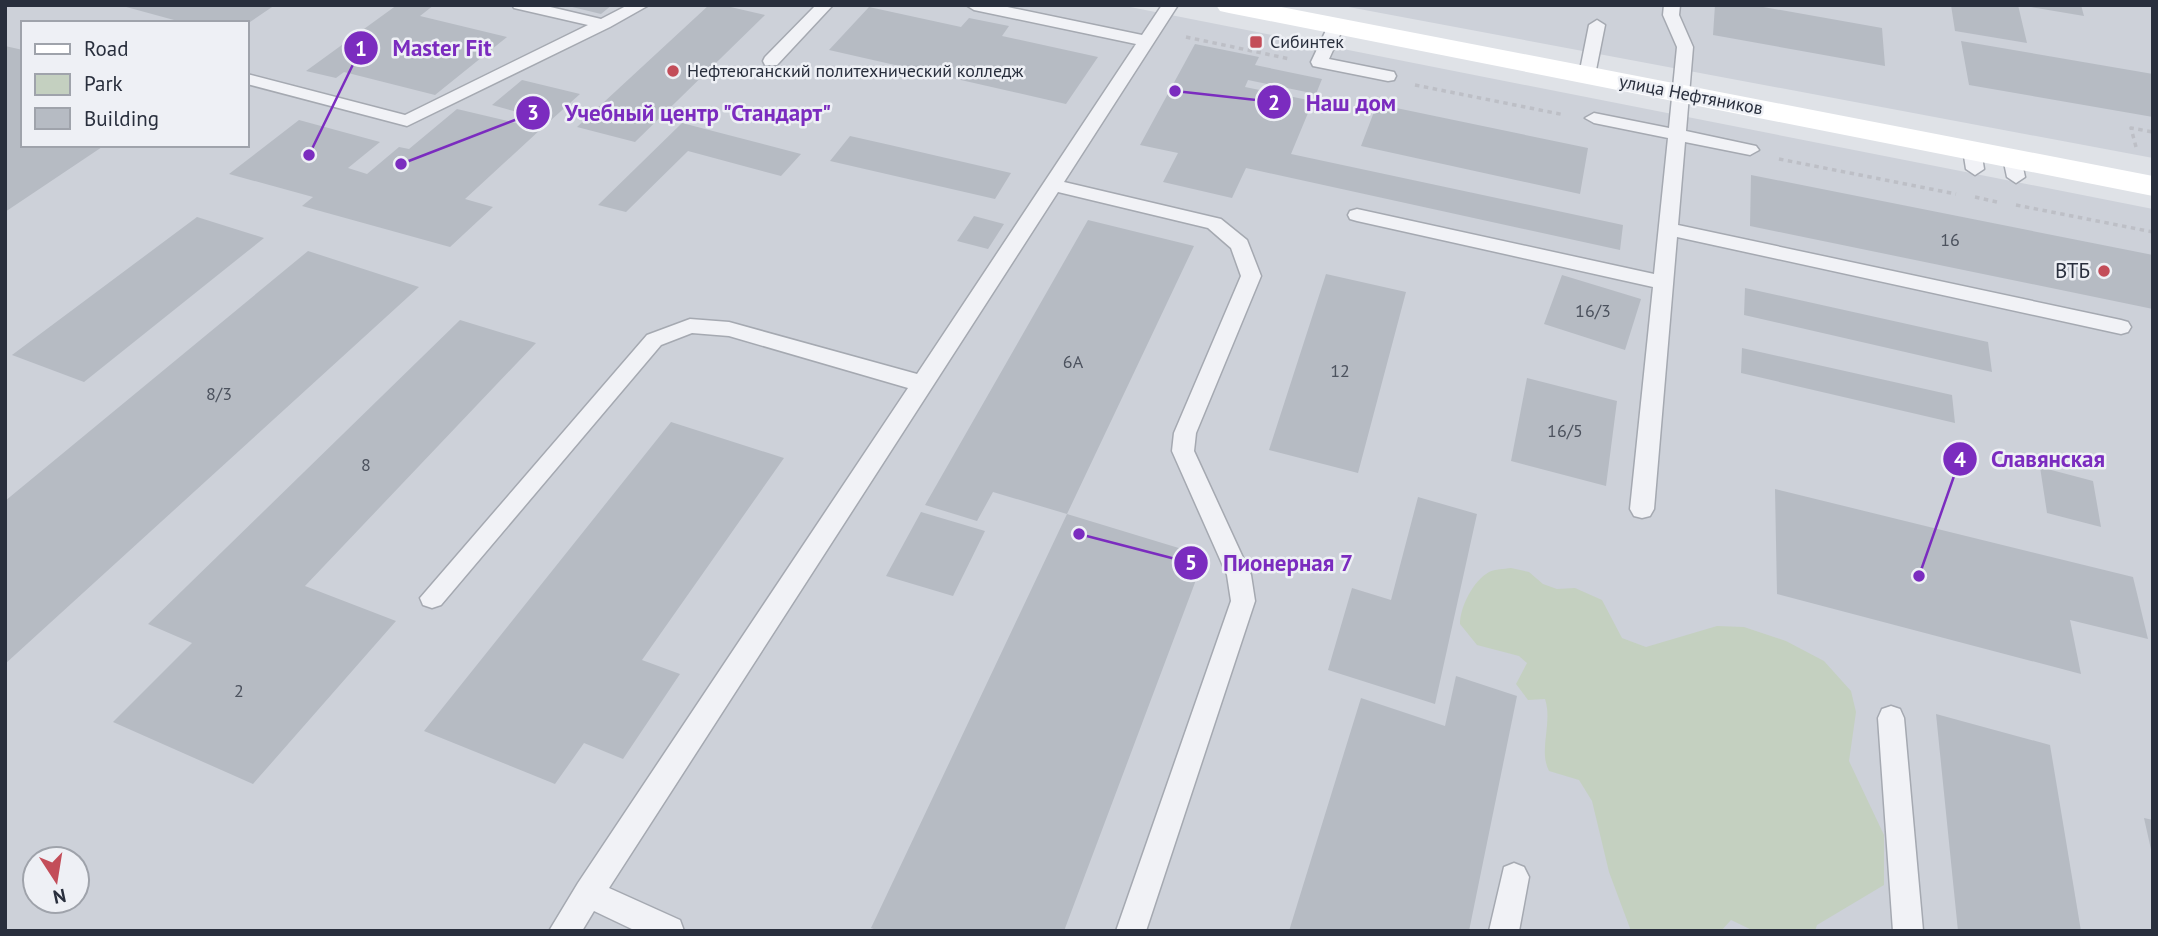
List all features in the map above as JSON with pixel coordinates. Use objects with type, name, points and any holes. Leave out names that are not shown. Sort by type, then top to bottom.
[{"type":"main road","name":"улица Нефтяников","points":[[1229,5],[1681,94],[2014,168],[2153,186]]},
{"type":"lane","points":[[520,5],[604,24]]},
{"type":"lane","points":[[248,79],[407,121],[640,5]]},
{"type":"lane","points":[[771,61],[825,5]]},
{"type":"lane","points":[[974,5],[1147,41]]},
{"type":"lane","points":[[564,931],[1170,5]]},
{"type":"lane","points":[[1642,509],[1685,47],[1671,15],[1672,5]]},
{"type":"lane","points":[[1587,75],[1597,25]]},
{"type":"lane","points":[[1336,26],[1319,62],[1388,76]]},
{"type":"lane","points":[[1594,118],[1750,150]]},
{"type":"lane","points":[[1054,185],[1214,223],[1240,246],[1251,276],[1185,432],[1183,451],[1240,575],[1243,601],[1130,931]]},
{"type":"lane","points":[[1357,215],[1663,283]]},
{"type":"lane","points":[[1668,229],[2121,327]]},
{"type":"lane","points":[[432,598],[654,340],[690,326],[729,329],[923,384]]},
{"type":"lane","points":[[1891,718],[1908,931]]},
{"type":"lane","points":[[1504,931],[1514,877]]},
{"type":"lane","points":[[588,894],[669,931]]},
{"type":"shaded area","points":[[5,5],[1120,5],[2153,209],[2153,931],[5,931]]},
{"type":"shaded area","points":[[1338,5],[2153,5],[2153,158]]},
{"type":"green space","points":[[1511,568],[1529,572],[1543,584],[1557,589],[1575,588],[1602,600],[1622,638],[1646,647],[1717,626],[1744,627],[1786,641],[1824,661],[1851,691],[1856,712],[1849,761],[1884,835],[1884,885],[1817,925],[1815,931],[1754,931],[1731,920],[1721,931],[1631,931],[1609,872],[1592,801],[1579,780],[1549,771],[1545,754],[1545,699],[1528,700],[1516,684],[1527,663],[1519,656],[1477,645],[1460,624],[1465,602],[1483,576],[1491,571]]},
{"type":"building","points":[[119,5],[275,5],[248,23],[248,21],[178,21]]},
{"type":"building","points":[[397,5],[434,5],[420,16],[507,37],[435,95],[344,72],[336,78],[306,71]]},
{"type":"building","points":[[564,5],[612,5],[601,14]]},
{"type":"building","name":"Нефтеюганский политехнический колледж","points":[[709,5],[722,5],[765,15],[635,142],[577,127]]},
{"type":"building","points":[[1715,5],[1752,5],[1882,28],[1885,66],[1713,35]]},
{"type":"building","points":[[1951,5],[2018,5],[2027,43],[1955,31]]},
{"type":"building","points":[[2081,5],[2084,16],[2031,7]]},
{"type":"building","points":[[869,7],[961,27],[969,18],[1009,26],[1002,36],[1098,57],[1066,104],[829,50]]},
{"type":"building","points":[[1961,41],[2153,74],[2153,117],[1969,85]]},
{"type":"building","points":[[1195,44],[1259,57],[1255,65],[1322,79],[1316,94],[1248,80],[1245,87],[1313,101],[1291,154],[1623,225],[1620,250],[1246,168],[1232,198],[1163,182],[1178,153],[1140,145]]},
{"type":"building","points":[[5,46],[21,50],[21,147],[102,147],[5,212]]},
{"type":"building","points":[[522,80],[580,94],[550,121],[492,105]]},
{"type":"building","points":[[1377,104],[1588,148],[1580,194],[1361,146]]},
{"type":"building","points":[[457,109],[541,129],[465,199],[493,207],[450,247],[302,206],[313,197],[229,174],[299,120],[380,142],[348,168],[367,174],[399,147],[409,149]]},
{"type":"building","points":[[682,123],[801,154],[781,176],[688,151],[626,212],[598,205]]},
{"type":"building","points":[[850,136],[1011,173],[995,199],[830,161]]},
{"type":"building","points":[[1751,175],[2153,255],[2153,309],[1750,226]]},
{"type":"building","points":[[974,216],[1004,224],[988,249],[957,241]]},
{"type":"building","points":[[197,217],[264,238],[84,382],[12,355]]},
{"type":"building","points":[[1088,220],[1194,246],[1067,514],[993,492],[977,521],[925,505]]},
{"type":"building","points":[[308,251],[419,287],[5,664],[5,501]]},
{"type":"building","points":[[1326,274],[1406,292],[1358,473],[1269,450]]},
{"type":"building","points":[[1562,275],[1641,299],[1625,350],[1544,324]]},
{"type":"building","points":[[1745,288],[1988,342],[1992,372],[1744,315]]},
{"type":"building","points":[[460,320],[536,343],[305,586],[396,621],[253,784],[113,722],[192,643],[148,624]]},
{"type":"building","points":[[1742,348],[1952,395],[1955,423],[1741,373]]},
{"type":"building","points":[[1527,378],[1617,401],[1606,486],[1511,461]]},
{"type":"building","points":[[671,422],[784,458],[642,660],[680,674],[623,759],[584,743],[555,784],[424,731]]},
{"type":"building","points":[[2040,467],[2093,481],[2101,527],[2047,513]]},
{"type":"building","points":[[1775,489],[2133,577],[2148,639],[2070,620],[2081,674],[1777,594]]},
{"type":"building","points":[[1418,497],[1477,514],[1435,704],[1328,670],[1352,588],[1391,600]]},
{"type":"building","points":[[921,512],[985,531],[953,596],[886,576]]},
{"type":"building","points":[[1067,514],[1205,556],[1064,931],[879,931],[871,928]]},
{"type":"building","points":[[1456,676],[1517,696],[1469,931],[1289,931],[1361,698],[1445,726]]},
{"type":"building","points":[[1936,714],[2050,745],[2081,931],[1958,931]]},
{"type":"building","points":[[2144,818],[2153,820],[2152,854]]},
{"type":"place","name":"Сибинтек","points":[[1256,42]]},
{"type":"place","name":"Нефтеюганский политехнический колледж","points":[[673,71]]},
{"type":"place","name":"Наш дом","points":[[1175,91]]},
{"type":"place","name":"Master Fit","points":[[309,155]]},
{"type":"place","name":"Учебный центр \"Стандарт\"","points":[[401,164]]},
{"type":"place","name":"ВТБ","points":[[2104,271]]},
{"type":"place","name":"Пионерная 7","points":[[1079,534]]},
{"type":"place","name":"Славянская","points":[[1919,576]]}]
